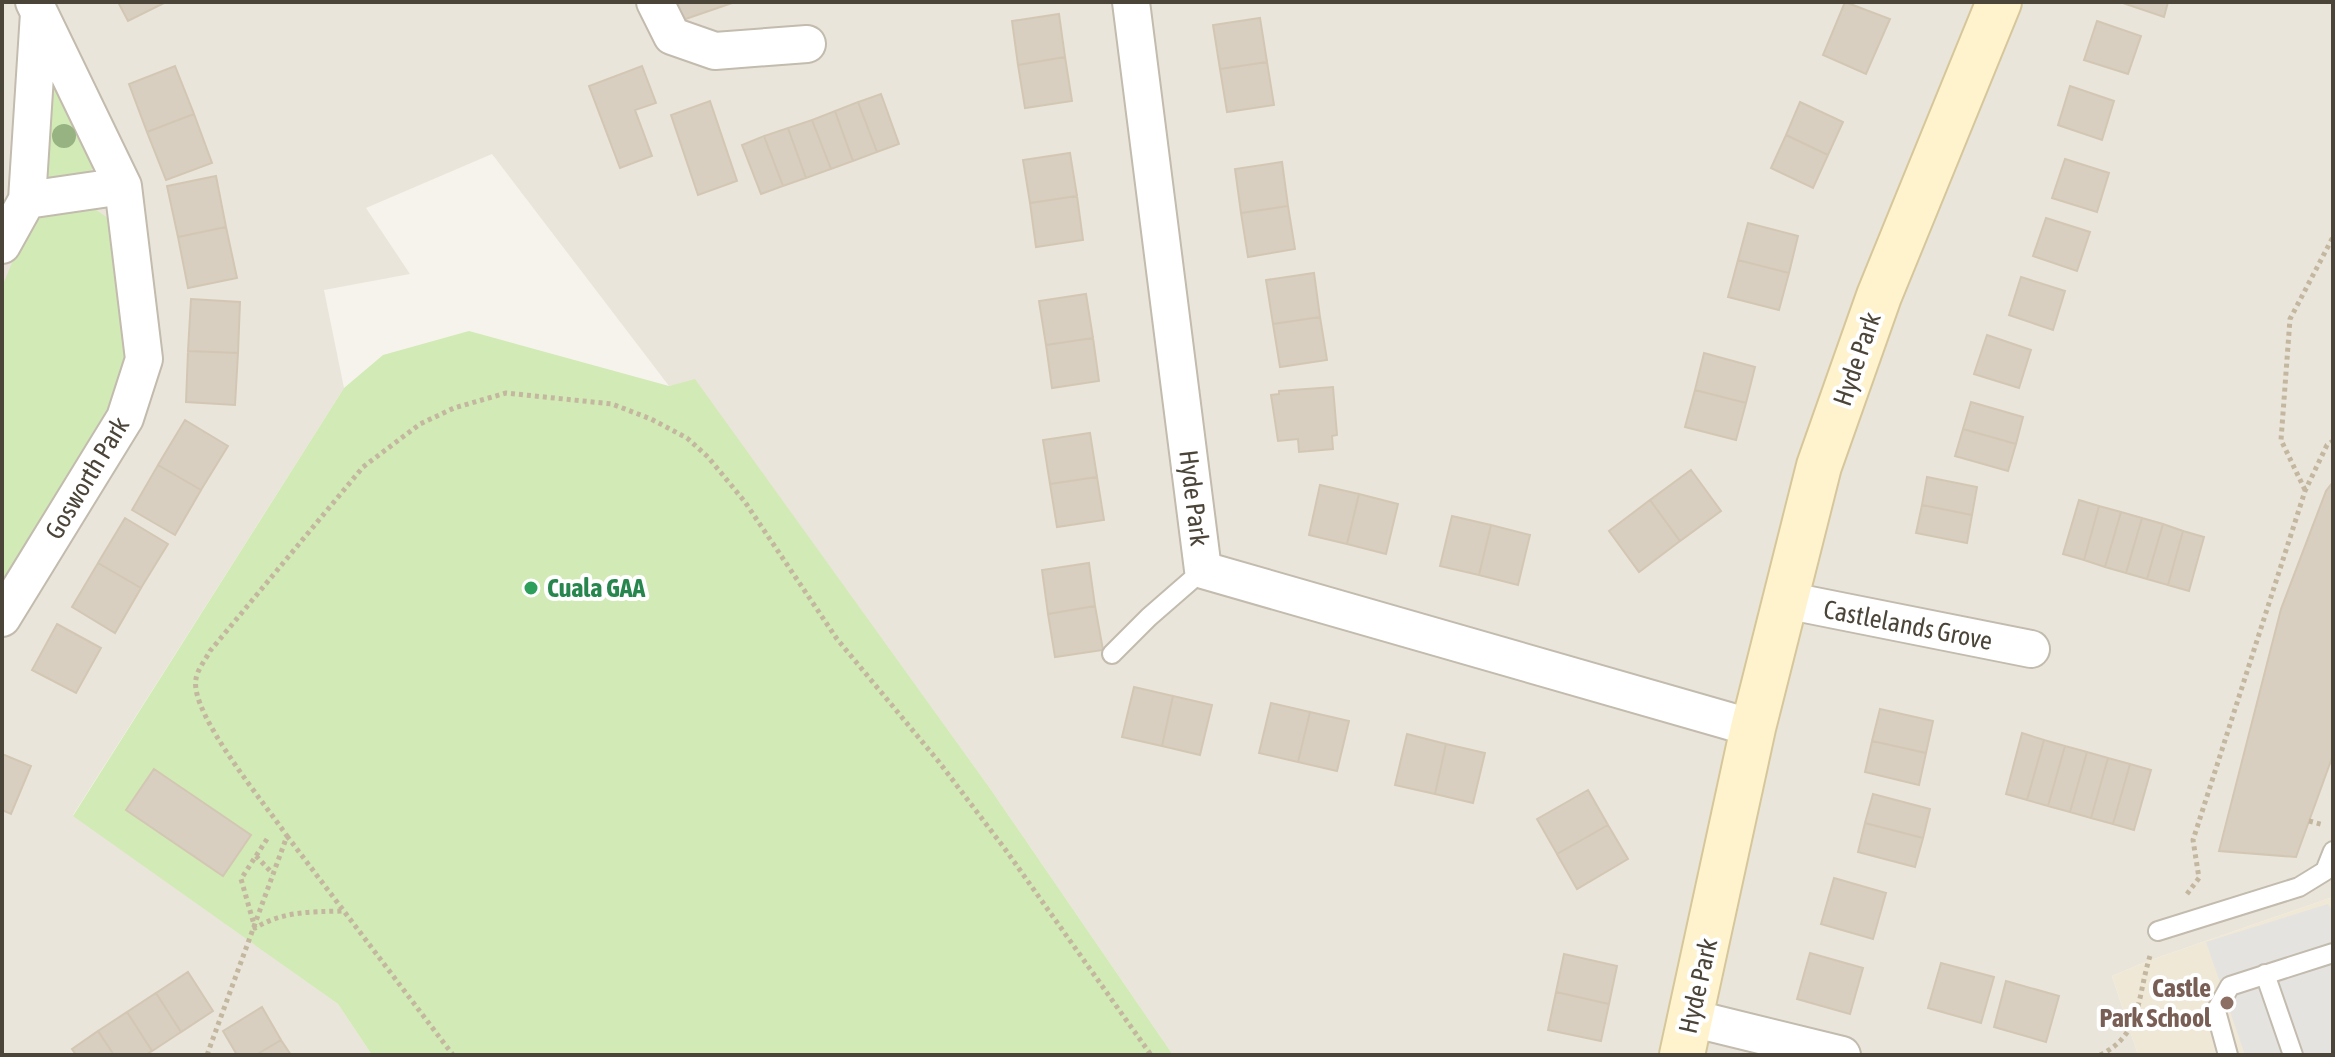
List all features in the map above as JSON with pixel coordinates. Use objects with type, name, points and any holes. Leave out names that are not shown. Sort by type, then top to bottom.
[{"type":"street","points":[[655,2],[672,36],[715,51],[807,44]]},
{"type":"street","name":"Hyde Park","points":[[1131,2],[1203,570],[1753,728]]},
{"type":"street","name":"Hyde Park","points":[[1686,1036],[1753,728],[1819,466],[1879,296],[1999,2]]},
{"type":"street","name":"Gosworth Park","points":[[2,618],[125,418],[144,359],[123,186],[37,7]]},
{"type":"street","name":"Gosworth Park","points":[[2,245],[27,200],[37,7]]},
{"type":"street","points":[[27,200],[123,186]]},
{"type":"street","name":"Castlelands Grove","points":[[1785,600],[2031,649]]},
{"type":"street","points":[[1686,1036],[1842,1055]]},
{"type":"lane","points":[[1112,654],[1203,570]]},
{"type":"lane","points":[[2158,931],[2299,887],[2325,871],[2333,851]]},
{"type":"lane","points":[[2228,1055],[2216,1011],[2230,986],[2333,953]]},
{"type":"lane","points":[[2265,974],[2293,1055]]},
{"type":"path","points":[[2305,491],[2281,440],[2290,319],[2333,237]]},
{"type":"path","points":[[453,1055],[287,836],[209,726],[198,702],[196,679],[210,651],[363,467],[420,424],[454,408],[506,393],[612,404],[651,419],[687,438],[708,457],[745,502],[837,639],[939,762],[1005,849],[1151,1055]]},
{"type":"path","points":[[2100,1055],[2113,1049],[2131,1030],[2158,931],[2199,878],[2193,840],[2305,491],[2327,445],[2333,441]]},
{"type":"path","points":[[207,1055],[287,836]]},
{"type":"path","points":[[255,928],[241,879],[267,839]]},
{"type":"path","points":[[256,856],[273,874]]},
{"type":"path","points":[[255,928],[273,918],[299,912],[343,911]]},
{"type":"shaded area","points":[[2,2],[2333,2],[2333,897],[2112,976],[2138,1055],[1173,1055],[989,787],[695,380],[669,386],[492,154],[366,208],[410,274],[324,290],[344,388],[73,815],[338,1004],[372,1055],[2,1055]]},
{"type":"shaded area","name":"Castle Park School","points":[[2333,897],[2333,1055],[2138,1055],[2112,976]]},
{"type":"shaded area","points":[[2328,904],[2333,912],[2333,1055],[2245,1055],[2206,942]]},
{"type":"green space","points":[[45,47],[95,164],[78,178],[62,179],[40,174]]},
{"type":"green space","points":[[90,206],[111,220],[128,378],[110,415],[2,586],[2,287],[25,231],[45,214]]},
{"type":"green space","name":"Cuala GAA","points":[[469,331],[669,386],[695,379],[989,787],[1173,1055],[372,1055],[338,1004],[73,816],[344,388],[383,355]]},
{"type":"building","points":[[118,2],[166,2],[128,21]]},
{"type":"building","points":[[670,2],[731,2],[732,3],[677,22]]},
{"type":"building","points":[[1845,2],[1890,19],[1866,74],[1823,55]]},
{"type":"building","points":[[2120,2],[2168,2],[2164,17]]},
{"type":"building","points":[[1059,14],[1065,57],[1018,65],[1012,21]]},
{"type":"building","points":[[1260,18],[1267,62],[1220,69],[1213,25]]},
{"type":"building","points":[[2097,21],[2141,36],[2128,74],[2084,60]]},
{"type":"building","points":[[1065,57],[1072,101],[1025,108],[1018,65]]},
{"type":"building","points":[[1267,62],[1274,105],[1227,112],[1220,69]]},
{"type":"building","points":[[175,66],[194,114],[147,132],[129,84]]},
{"type":"building","points":[[642,66],[656,103],[635,110],[652,156],[620,168],[589,86]]},
{"type":"building","points":[[2070,86],[2114,101],[2102,140],[2058,125]]},
{"type":"building","points":[[881,94],[899,144],[877,152],[858,102]]},
{"type":"building","points":[[710,101],[737,181],[698,195],[671,115]]},
{"type":"building","points":[[858,102],[877,152],[853,161],[835,111]]},
{"type":"building","points":[[1800,102],[1843,122],[1828,155],[1786,135]]},
{"type":"building","points":[[835,111],[853,161],[831,169],[812,120]]},
{"type":"building","points":[[194,114],[212,163],[166,180],[147,132]]},
{"type":"building","points":[[812,120],[831,169],[806,178],[788,128]]},
{"type":"building","points":[[788,128],[806,178],[783,186],[764,136]]},
{"type":"building","points":[[1786,135],[1828,155],[1813,188],[1771,168]]},
{"type":"building","points":[[764,136],[783,186],[761,194],[742,145]]},
{"type":"building","points":[[1070,153],[1077,196],[1030,203],[1023,160]]},
{"type":"building","points":[[2065,159],[2109,173],[2097,212],[2052,198]]},
{"type":"building","points":[[1282,162],[1288,206],[1241,213],[1235,169]]},
{"type":"building","points":[[216,176],[226,227],[178,237],[167,186]]},
{"type":"building","points":[[1077,196],[1083,240],[1036,247],[1030,203]]},
{"type":"building","points":[[1288,206],[1295,249],[1248,257],[1241,213]]},
{"type":"building","points":[[2046,218],[2090,232],[2077,271],[2033,256]]},
{"type":"building","points":[[1748,223],[1798,236],[1789,273],[1738,260]]},
{"type":"building","points":[[226,227],[237,278],[188,288],[178,237]]},
{"type":"building","points":[[1738,260],[1789,273],[1779,310],[1728,297]]},
{"type":"building","points":[[1314,273],[1320,317],[1273,324],[1266,280]]},
{"type":"building","points":[[2021,277],[2065,291],[2053,330],[2009,315]]},
{"type":"building","points":[[1086,294],[1093,338],[1046,345],[1039,301]]},
{"type":"building","points":[[191,299],[240,302],[238,353],[188,351]]},
{"type":"building","points":[[1320,317],[1327,360],[1280,367],[1273,324]]},
{"type":"building","points":[[1987,335],[2031,350],[2019,388],[1974,374]]},
{"type":"building","points":[[1093,338],[1099,381],[1052,388],[1046,345]]},
{"type":"building","points":[[188,351],[238,353],[235,405],[186,402]]},
{"type":"building","points":[[1704,353],[1755,367],[1746,403],[1695,390]]},
{"type":"building","points":[[1333,387],[1337,435],[1332,436],[1333,449],[1299,452],[1298,439],[1278,441],[1271,395],[1279,394],[1279,391]]},
{"type":"building","points":[[1695,390],[1746,403],[1736,440],[1685,427]]},
{"type":"building","points":[[1971,402],[2023,417],[2016,444],[1963,429]]},
{"type":"building","points":[[185,420],[228,446],[201,490],[158,465]]},
{"type":"building","points":[[1963,429],[2016,444],[2008,471],[1955,456]]},
{"type":"building","points":[[1090,433],[1097,477],[1050,484],[1043,440]]},
{"type":"building","points":[[158,465],[201,490],[175,535],[132,510]]},
{"type":"building","points":[[1691,470],[1721,511],[1680,541],[1650,500]]},
{"type":"building","points":[[1097,477],[1104,520],[1057,527],[1050,484]]},
{"type":"building","points":[[1927,477],[1977,487],[1972,515],[1922,505]]},
{"type":"building","points":[[2333,482],[2333,755],[2296,857],[2219,851],[2281,609],[2326,491]]},
{"type":"building","points":[[1320,485],[1359,494],[1347,544],[1309,535]]},
{"type":"building","points":[[1359,494],[1398,504],[1386,554],[1347,544]]},
{"type":"building","points":[[1650,500],[1680,541],[1639,572],[1609,531]]},
{"type":"building","points":[[2079,500],[2099,506],[2084,560],[2063,554]]},
{"type":"building","points":[[1922,505],[1972,515],[1967,543],[1916,533]]},
{"type":"building","points":[[2099,506],[2121,512],[2105,567],[2084,560]]},
{"type":"building","points":[[2121,512],[2142,518],[2126,573],[2105,567]]},
{"type":"building","points":[[1452,516],[1491,525],[1479,575],[1440,566]]},
{"type":"building","points":[[125,518],[168,544],[141,588],[98,563]]},
{"type":"building","points":[[2142,518],[2163,524],[2147,579],[2126,573]]},
{"type":"building","points":[[2163,524],[2183,531],[2168,585],[2147,579]]},
{"type":"building","points":[[1491,525],[1530,535],[1518,585],[1479,575]]},
{"type":"building","points":[[2183,531],[2204,537],[2189,591],[2168,585]]},
{"type":"building","points":[[98,563],[141,588],[115,633],[72,607]]},
{"type":"building","points":[[1089,563],[1095,606],[1048,614],[1042,570]]},
{"type":"building","points":[[1095,606],[1103,650],[1055,657],[1048,614]]},
{"type":"building","points":[[57,624],[101,648],[76,693],[32,670]]},
{"type":"building","points":[[1134,687],[1173,696],[1162,746],[1122,737]]},
{"type":"building","points":[[1173,696],[1212,705],[1200,755],[1162,746]]},
{"type":"building","points":[[1271,703],[1310,712],[1298,762],[1259,753]]},
{"type":"building","points":[[1880,709],[1933,721],[1926,753],[1872,741]]},
{"type":"building","points":[[1310,712],[1349,721],[1337,771],[1298,762]]},
{"type":"building","points":[[2022,733],[2044,740],[2027,800],[2006,794]]},
{"type":"building","points":[[1407,734],[1446,744],[1435,794],[1395,785]]},
{"type":"building","points":[[2044,740],[2065,746],[2048,806],[2027,800]]},
{"type":"building","points":[[1872,741],[1926,753],[1919,785],[1865,772]]},
{"type":"building","points":[[1446,744],[1485,753],[1473,803],[1435,794]]},
{"type":"building","points":[[2065,746],[2087,752],[2070,812],[2048,806]]},
{"type":"building","points":[[2087,752],[2108,758],[2091,818],[2070,812]]},
{"type":"building","points":[[2,754],[31,766],[11,814],[2,810]]},
{"type":"building","points":[[2108,758],[2130,764],[2113,824],[2091,818]]},
{"type":"building","points":[[2130,764],[2151,770],[2134,830],[2113,824]]},
{"type":"building","points":[[154,769],[251,835],[223,876],[126,810]]},
{"type":"building","points":[[1588,790],[1608,825],[1557,854],[1537,819]]},
{"type":"building","points":[[1873,794],[1930,809],[1923,838],[1865,823]]},
{"type":"building","points":[[1865,823],[1923,838],[1915,867],[1858,852]]},
{"type":"building","points":[[1608,825],[1628,859],[1577,889],[1557,854]]},
{"type":"building","points":[[1834,878],[1886,893],[1873,939],[1821,924]]},
{"type":"building","points":[[1810,953],[1863,968],[1850,1014],[1797,999]]},
{"type":"building","points":[[1564,954],[1617,966],[1609,1004],[1556,992]]},
{"type":"building","points":[[1941,963],[1994,977],[1981,1023],[1928,1008]]},
{"type":"building","points":[[188,972],[213,1011],[181,1032],[156,993]]},
{"type":"building","points":[[2006,981],[2059,996],[2046,1042],[1994,1027]]},
{"type":"building","points":[[1556,992],[1609,1004],[1601,1041],[1548,1030]]},
{"type":"building","points":[[156,993],[181,1032],[152,1051],[127,1012]]},
{"type":"building","points":[[262,1007],[281,1040],[256,1055],[237,1055],[223,1031]]},
{"type":"building","points":[[127,1012],[152,1051],[145,1055],[114,1055],[98,1031]]},
{"type":"building","points":[[98,1031],[114,1055],[76,1055],[72,1049]]},
{"type":"building","points":[[281,1040],[291,1055],[256,1055]]},
{"type":"place","name":"Cuala GAA","points":[[531,588]]},
{"type":"place","name":"Castle Park School","points":[[2227,1003]]}]
